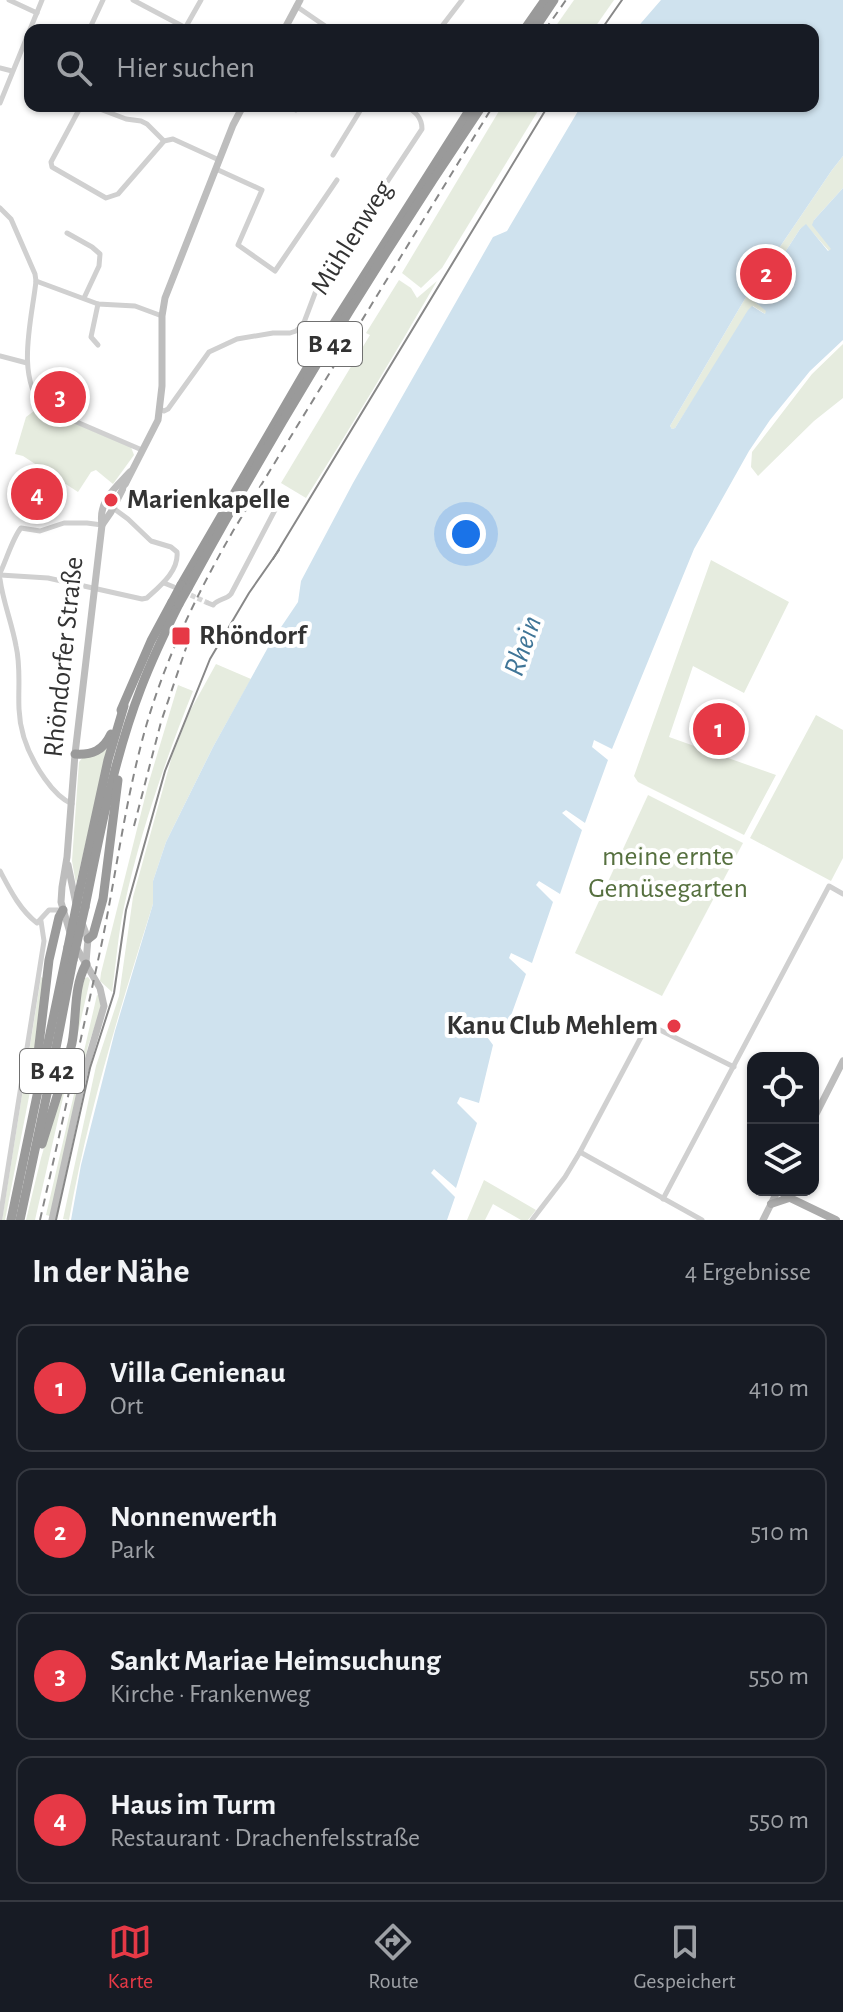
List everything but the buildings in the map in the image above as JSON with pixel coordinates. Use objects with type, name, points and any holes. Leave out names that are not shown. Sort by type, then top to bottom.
[{"type":"highway","points":[[528,24],[545,0]]},
{"type":"highway","points":[[538,24],[554,0]]},
{"type":"highway","name":"B 42","points":[[20,1220],[106,803],[141,688],[181,587],[324,339],[468,112]]},
{"type":"highway","name":"B 42","points":[[181,587],[478,112]]},
{"type":"highway","name":"B 42","points":[[11,1220],[108,760],[124,706],[151,641],[176,603]]},
{"type":"highway","name":"B 42","points":[[75,754],[95,753],[102,748],[124,706]]},
{"type":"highway","name":"B 42","points":[[88,939],[93,935],[103,899],[124,738]]},
{"type":"highway","points":[[27,1145],[49,960],[63,910]]},
{"type":"highway","name":"B 42","points":[[28,1181],[72,1042],[81,978],[86,964]]},
{"type":"highway","points":[[81,978],[92,974]]},
{"type":"main road","points":[[287,24],[298,3]]},
{"type":"main road","points":[[102,525],[154,429],[160,409],[165,298],[240,112]]},
{"type":"main road","points":[[112,510],[105,513],[102,509],[104,501],[130,472]]},
{"type":"main road","name":"Rhöndorfer Straße","points":[[52,1220],[84,1074],[104,1006],[100,988],[69,932],[63,910],[62,887],[102,509]]},
{"type":"main road","name":"Rhöndorfer Straße","points":[[67,857],[88,939],[86,964]]},
{"type":"main road","points":[[63,910],[82,911]]},
{"type":"main road","points":[[69,932],[75,939],[88,939]]},
{"type":"main road","points":[[819,1108],[843,1061]]},
{"type":"main road","points":[[763,1220],[771,1204],[780,1196]]},
{"type":"main road","points":[[771,1204],[783,1196]]},
{"type":"main road","points":[[794,1196],[840,1217]]},
{"type":"street","points":[[9,0],[37,13]]},
{"type":"street","points":[[32,24],[42,0]]},
{"type":"street","points":[[92,24],[103,0]]},
{"type":"street","points":[[133,0],[176,24]]},
{"type":"street","points":[[188,24],[201,0]]},
{"type":"street","points":[[444,24],[462,0]]},
{"type":"street","points":[[298,3],[324,24]]},
{"type":"street","points":[[0,103],[24,43]]},
{"type":"street","points":[[0,68],[12,71]]},
{"type":"street","points":[[78,112],[51,162],[52,167],[106,198],[118,194],[164,141],[173,139],[262,190],[238,245],[275,271],[337,180]]},
{"type":"street","points":[[108,112],[147,124],[164,141]]},
{"type":"street","points":[[333,155],[359,112]]},
{"type":"street","name":"Mühlenweg","points":[[160,409],[168,409],[209,352],[237,339],[290,333],[303,325],[317,288],[422,129],[422,123],[414,112]]},
{"type":"street","points":[[0,208],[11,219],[35,274],[27,363],[35,394],[44,408],[142,450]]},
{"type":"street","points":[[67,233],[100,254],[99,266],[84,298]]},
{"type":"street","points":[[36,281],[98,304],[135,306],[162,316]]},
{"type":"street","points":[[98,304],[91,337],[98,345]]},
{"type":"street","points":[[0,356],[27,363]]},
{"type":"street","points":[[208,603],[213,605],[231,594],[279,497]]},
{"type":"street","points":[[0,576],[48,578],[145,599],[164,583],[178,556],[175,549],[151,541],[128,519],[112,510]]},
{"type":"street","points":[[72,804],[49,784],[24,740],[20,720],[17,647],[3,602],[0,576],[21,528],[40,531],[64,523],[102,525]]},
{"type":"street","points":[[164,583],[181,587]]},
{"type":"street","points":[[0,871],[27,915],[37,923],[41,921]]},
{"type":"street","points":[[663,1199],[829,886],[843,894]]},
{"type":"street","points":[[0,1218],[44,941],[41,921],[49,910],[63,910]]},
{"type":"street","points":[[532,1220],[580,1152],[648,1024],[734,1067]]},
{"type":"street","points":[[580,1152],[702,1220]]},
{"type":"green space","points":[[574,0],[614,0],[597,24],[557,24]]},
{"type":"green space","points":[[498,112],[537,112],[442,268],[421,288],[402,273]]},
{"type":"green space","points":[[843,156],[843,188],[814,220],[832,249],[829,251],[806,225],[800,229],[755,299],[767,311],[765,314],[753,306],[672,429],[670,426],[746,297]]},
{"type":"green space","points":[[399,280],[411,288],[417,298],[437,281],[306,498],[281,483],[370,335],[366,333]]},
{"type":"green space","points":[[843,344],[843,398],[814,421],[758,476],[751,467],[752,452],[812,374]]},
{"type":"green space","points":[[38,408],[131,447],[134,455],[113,484],[96,470],[91,472],[78,492],[23,456],[15,454],[26,417]]},
{"type":"green space","points":[[711,560],[789,602],[744,693],[693,666],[669,737],[776,775],[744,835],[638,782],[634,776]]},
{"type":"green space","points":[[216,664],[251,679],[166,842],[153,881],[153,904],[95,1100],[69,1220],[63,1219],[96,1066],[119,996],[133,897],[172,756],[190,711]]},
{"type":"green space","points":[[178,685],[193,691],[163,771],[130,879],[112,992],[100,981],[101,973],[148,785]]},
{"type":"green space","points":[[816,715],[843,730],[843,858],[831,881],[750,838]]},
{"type":"green space","points":[[108,748],[76,884],[72,861],[79,762],[84,756],[94,756]]},
{"type":"green space","name":"meine ernte Gemüsegarten","points":[[648,795],[743,843],[662,996],[575,953]]},
{"type":"green space","points":[[41,977],[44,979],[33,1076],[5,1220],[2,1220]]},
{"type":"green space","points":[[88,977],[90,980],[35,1220],[26,1220],[74,1045],[79,998]]},
{"type":"green space","points":[[97,995],[100,996],[101,1008],[88,1046],[50,1216],[46,1215]]},
{"type":"green space","points":[[484,1180],[536,1210],[528,1220],[521,1220],[493,1204],[485,1220],[467,1220]]},
{"type":"water","name":"Rhein","points":[[661,0],[843,0],[843,156],[746,297],[670,426],[675,428],[748,310],[752,306],[765,314],[766,311],[755,299],[800,229],[806,224],[828,251],[831,249],[812,225],[843,188],[843,340],[810,371],[749,451],[694,549],[612,749],[594,740],[592,747],[608,760],[585,823],[566,810],[562,813],[582,830],[560,894],[539,881],[536,885],[553,902],[532,963],[511,953],[509,958],[526,974],[504,1035],[486,1024],[482,1030],[493,1045],[479,1103],[460,1097],[457,1103],[477,1123],[456,1188],[434,1169],[431,1173],[455,1197],[447,1220],[71,1220],[81,1165],[115,1031],[153,904],[153,881],[166,842],[213,747],[271,642],[298,602],[301,581],[353,483],[493,237],[507,231],[577,112],[819,112],[819,24],[640,24]]},
{"type":"tunnel","points":[[184,592],[208,603]]},
{"type":"tram line","points":[[605,24],[622,0]]},
{"type":"tram line","points":[[273,559],[544,112]]},
{"type":"tram line","points":[[56,1220],[90,1068],[114,993],[126,910],[165,771],[210,659],[279,550]]},
{"type":"railway","points":[[549,24],[566,0]]},
{"type":"railway","points":[[40,1220],[102,942],[133,777],[147,723],[174,648],[233,531],[489,112]]},
{"type":"railway","points":[[134,826],[161,722],[188,642]]},
{"type":"place","name":"Nonnenwerth","points":[[766,274]]},
{"type":"place","name":"Sankt Mariae Heimsuchung","points":[[60,397]]},
{"type":"place","name":"Haus im Turm","points":[[37,494]]},
{"type":"place","name":"Marienkapelle","points":[[111,500]]},
{"type":"place","name":"Rhöndorf","points":[[181,636]]},
{"type":"place","name":"Villa Genienau","points":[[719,729]]},
{"type":"place","name":"Kanu Club Mehlem","points":[[674,1026]]}]
